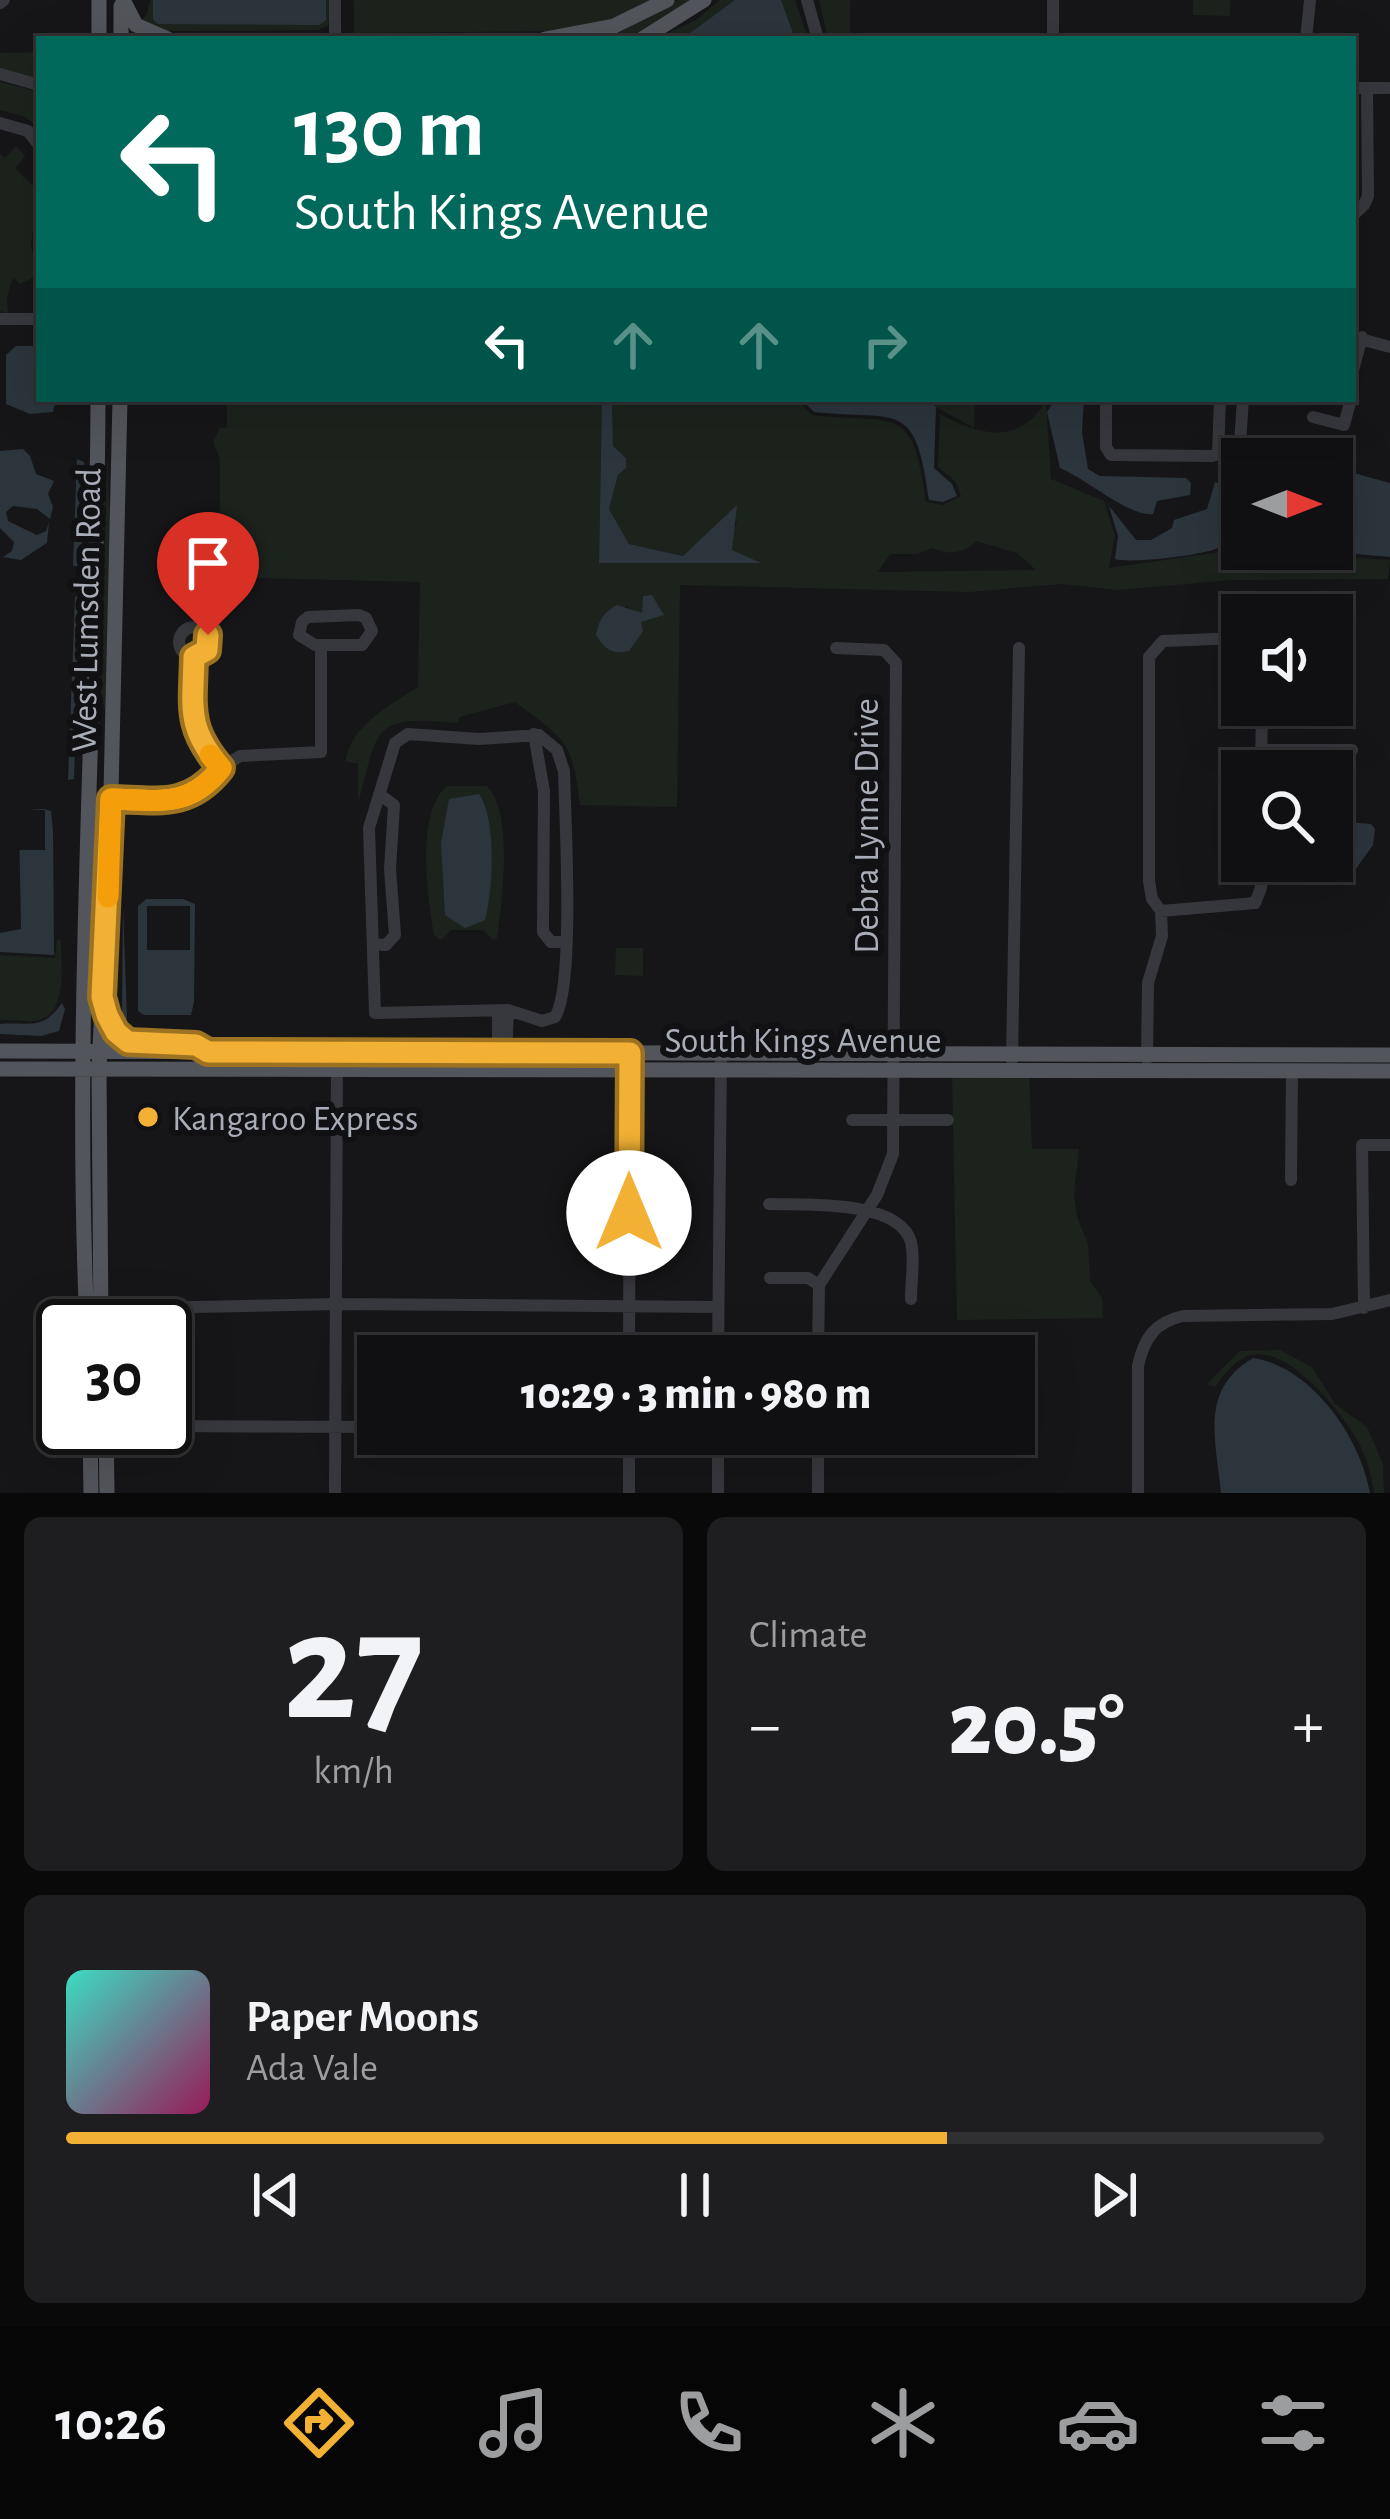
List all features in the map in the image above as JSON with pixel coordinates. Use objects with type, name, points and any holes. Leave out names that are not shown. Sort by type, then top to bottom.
[{"type":"main road","points":[[99,0],[99,36]]},
{"type":"main road","points":[[121,36],[122,0]]},
{"type":"main road","points":[[122,0],[136,25],[161,36]]},
{"type":"main road","points":[[560,36],[614,26],[668,0]]},
{"type":"main road","points":[[648,36],[704,0]]},
{"type":"main road","name":"West Lumsden Road","points":[[91,1299],[90,1060],[83,1008],[98,402]]},
{"type":"main road","name":"West Lumsden Road","points":[[90,1060],[102,997],[107,911],[119,402]]},
{"type":"main road","points":[[98,431],[109,448],[110,523],[117,544]]},
{"type":"main road","points":[[93,679],[102,718],[100,785],[104,796],[111,799]]},
{"type":"main road","points":[[90,797],[102,814],[100,883],[107,911]]},
{"type":"main road","points":[[102,997],[110,1024],[128,1042],[196,1045],[208,1052]]},
{"type":"main road","points":[[47,1051],[68,1038],[83,1008]]},
{"type":"main road","name":"South Kings Avenue","points":[[0,1051],[47,1051],[90,1060],[338,1061],[1148,1062],[1390,1054]]},
{"type":"main road","name":"South Kings Avenue","points":[[0,1069],[208,1052],[338,1061]]},
{"type":"main road","name":"South Kings Avenue","points":[[1148,1062],[1390,1071]]},
{"type":"main road","points":[[90,1455],[91,1493]]},
{"type":"main road","points":[[106,1455],[106,1493]]},
{"type":"street","points":[[335,0],[335,36]]},
{"type":"street","points":[[807,0],[817,36]]},
{"type":"street","points":[[1053,0],[1053,36]]},
{"type":"street","points":[[1306,36],[1310,0]]},
{"type":"street","points":[[0,74],[36,84]]},
{"type":"street","points":[[1356,213],[1367,196],[1360,88],[1390,88]]},
{"type":"street","points":[[0,123],[28,131],[36,142]]},
{"type":"street","points":[[2,318],[36,319]]},
{"type":"street","points":[[1358,337],[1390,347]]},
{"type":"street","points":[[1106,402],[1106,447],[1111,454],[1212,456],[1219,454],[1220,402]]},
{"type":"street","points":[[1240,438],[1243,402]]},
{"type":"street","points":[[1313,417],[1344,425],[1350,402]]},
{"type":"street","points":[[359,615],[371,623],[371,637],[362,645],[320,646],[299,635],[308,617],[359,615]]},
{"type":"street","points":[[1148,1062],[1148,983],[1160,952],[1161,911],[1152,899],[1150,881],[1149,657],[1163,640],[1221,639]]},
{"type":"street","points":[[111,799],[185,798],[240,756],[321,752],[320,646]]},
{"type":"street","name":"Debra Lynne Drive","points":[[819,1285],[887,1174],[893,1154],[896,663],[884,650],[836,648]]},
{"type":"street","points":[[1012,1062],[1019,648]]},
{"type":"street","points":[[194,657],[193,706],[199,742],[221,768]]},
{"type":"street","points":[[1262,726],[1262,750]]},
{"type":"street","points":[[408,734],[479,739],[534,734],[556,750],[564,771],[565,941],[562,1001],[555,1017],[542,1021],[503,1010],[376,1013],[369,828],[395,743],[408,734]]},
{"type":"street","points":[[534,734],[544,791],[543,932],[551,942],[565,941]]},
{"type":"street","points":[[373,944],[386,945],[395,935],[390,869],[394,805],[379,794]]},
{"type":"street","points":[[1161,911],[1255,904],[1261,882]]},
{"type":"street","points":[[503,1010],[503,1058]]},
{"type":"street","points":[[629,1335],[630,1060]]},
{"type":"street","points":[[718,1335],[721,1060]]},
{"type":"street","points":[[335,1493],[338,1061]]},
{"type":"street","points":[[1291,1180],[1292,1070]]},
{"type":"street","points":[[851,1120],[948,1120]]},
{"type":"street","points":[[1364,1308],[1362,1145],[1390,1145]]},
{"type":"street","points":[[770,1204],[845,1205],[901,1225],[911,1241],[911,1300]]},
{"type":"street","points":[[770,1278],[808,1278],[819,1285],[818,1335]]},
{"type":"street","points":[[1138,1493],[1138,1366],[1142,1346],[1167,1319],[1332,1314],[1390,1300]]},
{"type":"street","points":[[192,1310],[337,1304],[718,1306]]},
{"type":"street","points":[[192,1426],[357,1428]]},
{"type":"street","points":[[629,1455],[629,1493]]},
{"type":"street","points":[[718,1455],[718,1492]]},
{"type":"street","points":[[818,1455],[818,1493]]},
{"type":"shaded area","points":[[150,0],[331,0],[328,26],[318,30],[164,31],[140,22]]},
{"type":"shaded area","points":[[153,0],[326,0],[326,20],[319,25],[158,24],[153,19]]},
{"type":"shaded area","points":[[354,0],[654,0],[623,16],[572,31],[354,33]]},
{"type":"shaded area","points":[[678,0],[698,0],[636,36],[596,36]]},
{"type":"shaded area","points":[[720,0],[795,0],[807,36],[661,36],[696,20]]},
{"type":"shaded area","points":[[735,0],[781,0],[794,36],[686,36]]},
{"type":"shaded area","points":[[819,0],[850,0],[850,36],[827,36]]},
{"type":"shaded area","points":[[1193,0],[1230,0],[1230,16],[1193,15]]},
{"type":"shaded area","points":[[36,52],[36,78],[0,69],[0,53]]},
{"type":"shaded area","points":[[0,82],[36,91],[36,125],[0,110]]},
{"type":"shaded area","points":[[16,146],[25,156],[15,168],[33,186],[36,184],[31,245],[36,276],[20,284],[13,278],[8,313],[0,311],[0,154],[5,158]]},
{"type":"shaded area","points":[[16,346],[36,346],[36,402],[55,402],[53,412],[30,414],[6,404],[6,355]]},
{"type":"shaded area","points":[[219,402],[602,402],[599,562],[757,563],[732,550],[737,520],[683,556],[629,544],[609,509],[618,475],[626,468],[626,458],[613,446],[612,402],[799,402],[812,415],[896,424],[914,447],[926,502],[943,505],[961,496],[956,482],[938,467],[940,414],[984,431],[1011,431],[1024,425],[1046,402],[1051,479],[1104,501],[1115,535],[1109,568],[1221,550],[1221,570],[1353,570],[1353,557],[1390,560],[1388,579],[1231,580],[1118,590],[1061,584],[970,592],[680,585],[677,807],[580,805],[574,767],[564,744],[515,702],[460,717],[457,723],[394,724],[376,742],[358,803],[358,764],[346,761],[355,737],[373,718],[418,687],[420,582],[215,577],[216,561],[209,552],[210,545],[216,545],[216,525],[211,521],[220,510],[220,459],[213,442],[220,428],[227,427],[227,404]],"holes":[[[976,541],[1017,553],[1036,570],[878,572],[890,554],[917,554],[933,548],[956,552]],[[628,606],[632,613],[642,613],[644,607],[663,615],[596,635],[606,614]]]},
{"type":"shaded area","points":[[602,402],[612,402],[613,446],[626,458],[626,468],[618,475],[609,509],[629,544],[683,556],[737,505],[732,550],[761,563],[599,563]]},
{"type":"shaded area","points":[[804,402],[932,402],[936,407],[934,468],[952,484],[957,496],[943,502],[929,500],[917,444],[899,421],[814,412]]},
{"type":"shaded area","points":[[932,402],[975,402],[974,428]]},
{"type":"shaded area","points":[[1053,402],[1084,402],[1082,432],[1088,469],[1100,476],[1186,478],[1191,483],[1190,495],[1157,501],[1153,514],[1120,504],[1060,468],[1047,412]]},
{"type":"shaded area","points":[[23,449],[36,474],[54,481],[48,494],[53,507],[50,519],[37,509],[13,506],[6,512],[8,521],[37,535],[46,531],[49,522],[47,543],[21,560],[3,557],[12,551],[14,542],[0,528],[0,451]]},
{"type":"shaded area","points":[[107,455],[111,543],[104,781],[101,693]]},
{"type":"shaded area","points":[[77,459],[84,462],[81,566],[73,566]]},
{"type":"shaded area","points":[[1353,473],[1390,483],[1390,557],[1353,554]]},
{"type":"shaded area","points":[[1218,483],[1218,548],[1166,558],[1115,559],[1118,536],[1109,506],[1136,540],[1151,540],[1172,528],[1174,520],[1207,509]]},
{"type":"shaded area","points":[[80,595],[74,779],[68,780],[75,597]]},
{"type":"shaded area","points":[[652,595],[664,615],[641,622],[643,631],[629,651],[606,647],[596,635],[605,614],[617,605],[642,613],[643,596]]},
{"type":"shaded area","points":[[447,786],[487,786],[501,816],[503,881],[497,938],[493,940],[483,930],[451,930],[441,940],[434,935],[427,835],[437,798]]},
{"type":"shaded area","points":[[479,794],[491,837],[490,891],[485,920],[465,928],[445,915],[441,843],[449,799]]},
{"type":"shaded area","points":[[28,810],[51,811],[53,831],[54,955],[0,952],[0,933],[21,929],[19,822]]},
{"type":"shaded area","points":[[1353,823],[1371,824],[1373,845],[1355,870]]},
{"type":"shaded area","points":[[146,899],[183,899],[195,904],[191,1015],[138,1011],[138,906]],"holes":[[[147,906],[190,907],[190,949],[147,949]]]},
{"type":"shaded area","points":[[123,905],[127,1019],[122,1020]]},
{"type":"shaded area","points":[[57,939],[61,940],[62,973],[55,1007],[39,1020],[0,1020],[0,955],[55,958]]},
{"type":"shaded area","points":[[616,948],[643,948],[643,976],[615,975]]},
{"type":"shaded area","points":[[62,1003],[65,1009],[59,1031],[41,1036],[0,1034],[0,1024],[41,1022]]},
{"type":"shaded area","points":[[952,1074],[1029,1074],[1032,1149],[1079,1149],[1074,1193],[1077,1217],[1088,1244],[1090,1281],[1102,1298],[1103,1318],[957,1320]]},
{"type":"shaded area","points":[[1280,1350],[1312,1367],[1335,1404],[1367,1427],[1383,1464],[1384,1493],[1374,1493],[1363,1453],[1343,1419],[1315,1386],[1282,1361],[1250,1355],[1234,1364],[1215,1387],[1207,1384],[1240,1351]]},
{"type":"shaded area","points":[[1253,1358],[1294,1375],[1330,1408],[1356,1450],[1370,1493],[1221,1493],[1215,1435],[1218,1401],[1236,1371]]},
{"type":"pier","points":[[22,810],[45,810],[45,850],[16,850],[16,816]]},
{"type":"pier","points":[[147,906],[190,906],[190,950],[147,950]],"holes":[[[153,912],[184,912],[184,944],[153,944]]]},
{"type":"slow traffic","points":[[108,897],[111,799],[176,800],[193,795],[221,768],[210,755]]},
{"type":"place","name":"Kangaroo Express","points":[[148,1117]]},
{"type":"route","points":[[208,635],[207,650],[194,657],[194,723],[199,742],[221,768],[206,786],[185,798],[111,799],[102,997],[110,1024],[128,1042],[196,1045],[208,1052],[630,1053],[629,1213]]}]
